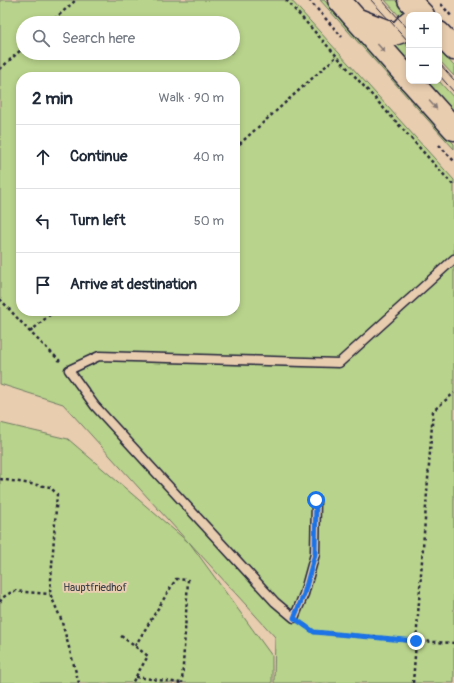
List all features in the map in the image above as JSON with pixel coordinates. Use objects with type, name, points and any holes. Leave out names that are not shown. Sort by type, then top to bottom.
[{"type":"main road","points":[[339,0],[406,76]]},
{"type":"main road","points":[[355,19],[394,34],[400,32],[406,23]]},
{"type":"main road","points":[[442,36],[454,49]]},
{"type":"main road","points":[[414,84],[454,129]]},
{"type":"lane","points":[[316,500],[315,554],[304,594],[294,618],[275,602],[95,406],[69,370],[99,356],[339,363],[454,259]]},
{"type":"path","points":[[58,16],[76,0]]},
{"type":"path","points":[[286,0],[454,186]]},
{"type":"path","points":[[438,0],[454,18]]},
{"type":"path","points":[[0,69],[16,54]]},
{"type":"path","points":[[240,143],[337,56]]},
{"type":"path","points":[[0,299],[30,332],[69,370]]},
{"type":"path","points":[[30,332],[48,316]]},
{"type":"path","points":[[413,683],[433,411],[454,393]]},
{"type":"path","points":[[0,479],[50,487],[58,494],[50,594],[61,619],[79,683]]},
{"type":"path","points":[[135,646],[176,579],[188,580],[181,683],[135,677]]},
{"type":"path","points":[[0,602],[2,598],[13,590],[50,594]]},
{"type":"path","points":[[294,618],[314,632],[454,644]]},
{"type":"path","points":[[121,636],[148,656],[132,683]]},
{"type":"green space","name":"Hauptfriedhof","points":[[0,0],[291,0],[454,180],[454,683],[274,683],[275,637],[189,542],[272,656],[272,683],[0,683],[0,423],[68,439],[188,542],[63,404],[0,384]]},
{"type":"green space","points":[[320,0],[324,0],[454,144],[454,149]]},
{"type":"green space","points":[[385,0],[395,0],[407,12],[403,20]]},
{"type":"green space","points":[[404,42],[406,44],[406,59],[394,45]]},
{"type":"green space","points":[[442,52],[454,66],[454,76],[442,63]]},
{"type":"green space","points":[[429,84],[442,84],[454,98],[454,112]]},
{"type":"tram line","points":[[371,0],[406,39]]},
{"type":"tram line","points":[[382,0],[406,27]]},
{"type":"tram line","points":[[442,66],[454,80]]},
{"type":"tram line","points":[[442,78],[454,92]]},
{"type":"route","points":[[316,500],[315,554],[304,594],[294,618],[314,632],[416,641]]}]
